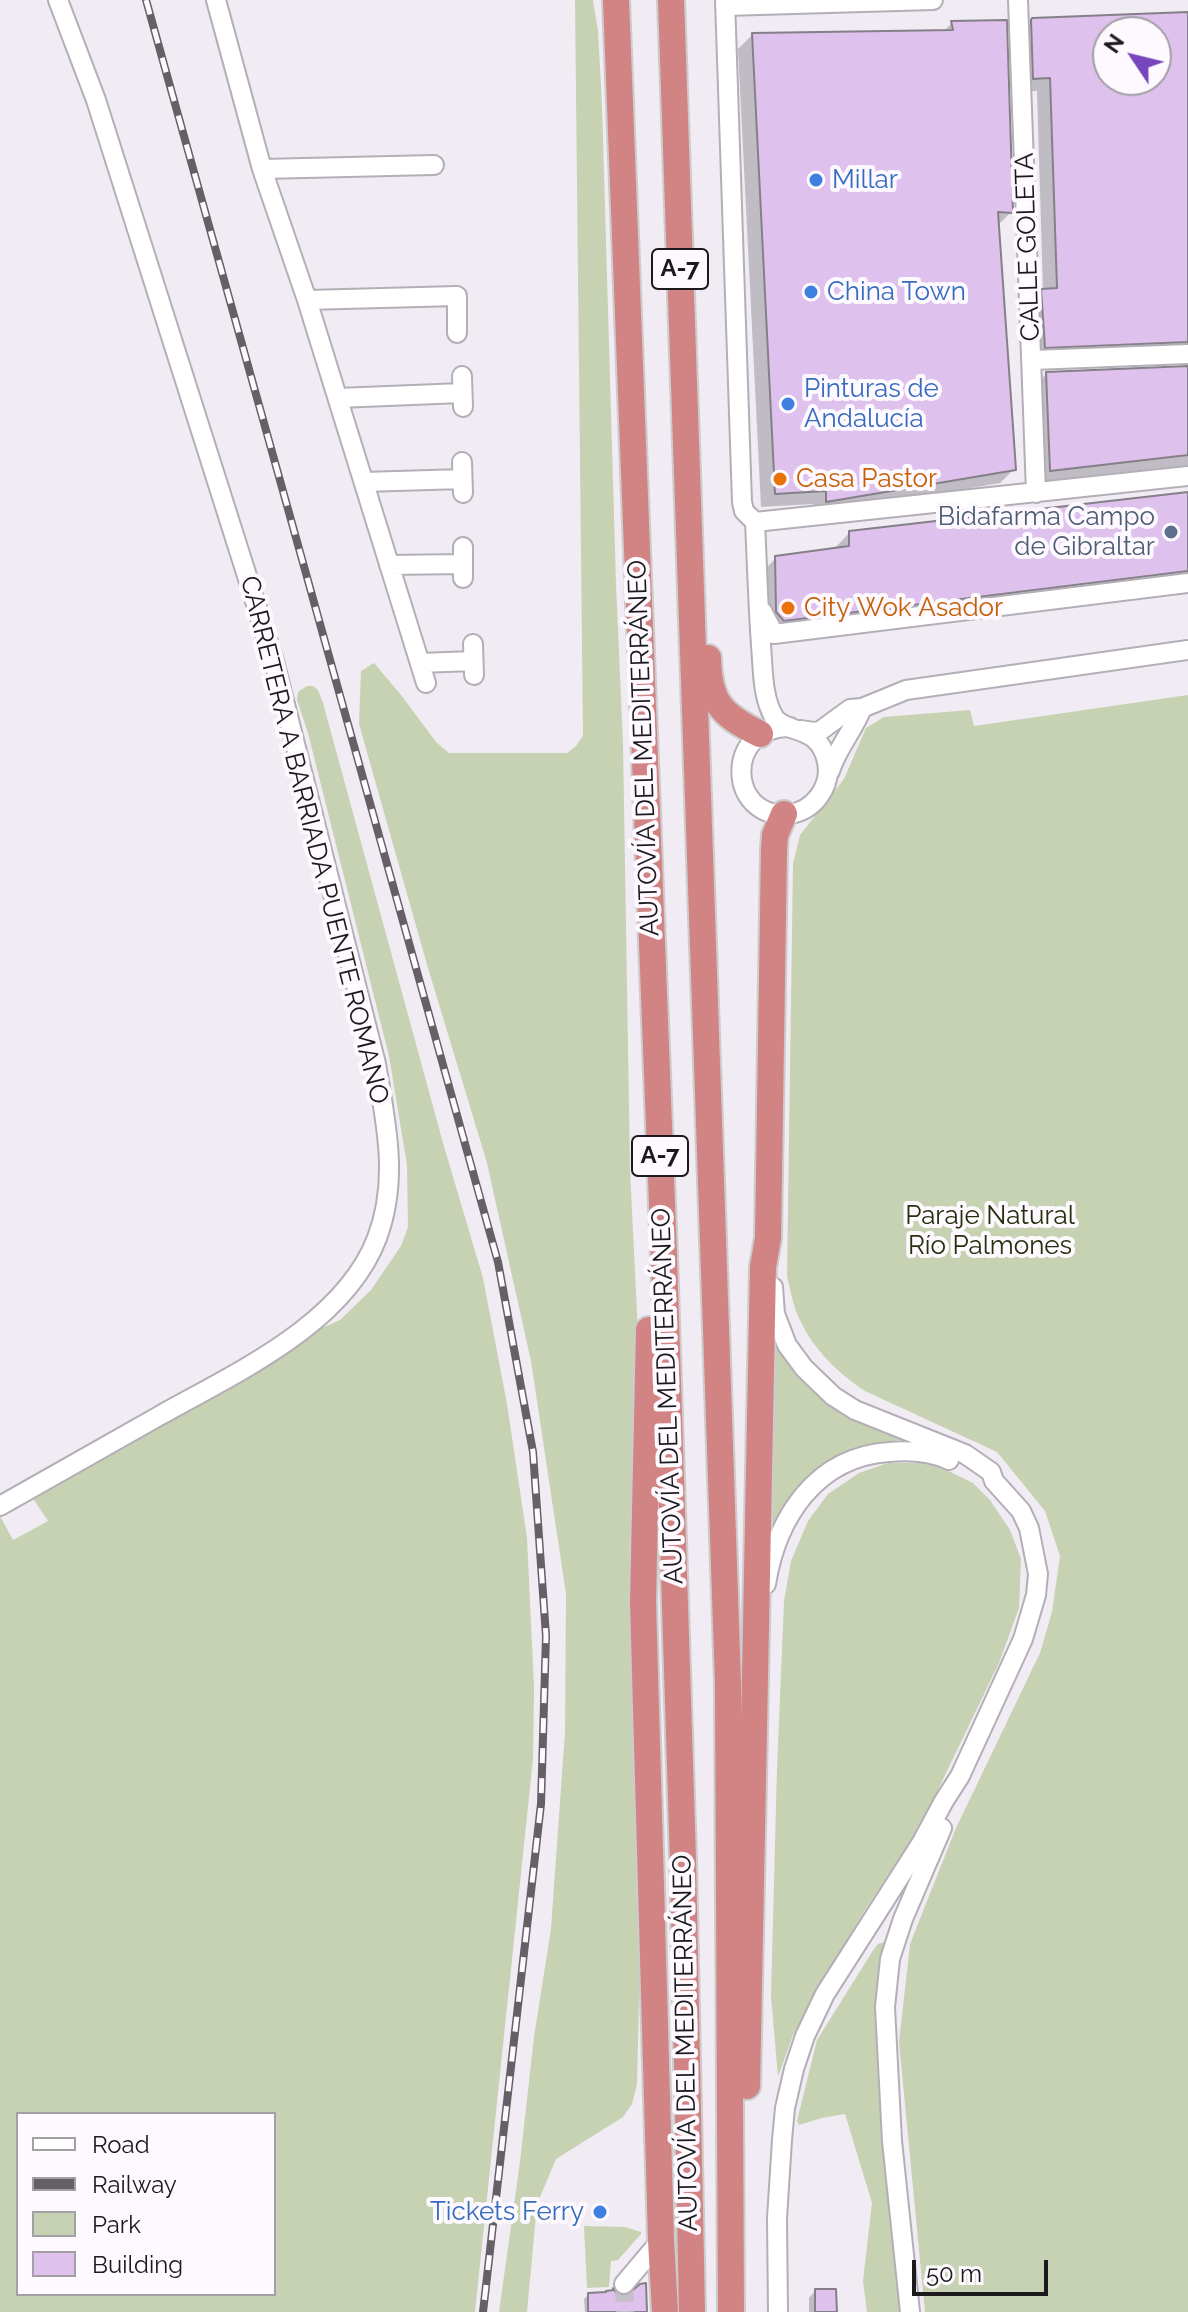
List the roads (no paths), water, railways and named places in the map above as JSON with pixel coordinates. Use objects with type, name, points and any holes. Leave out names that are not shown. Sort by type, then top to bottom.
[{"type":"highway","name":"AUTOVÍA DEL MEDITERRÁNEO","points":[[616,0],[664,1256],[683,1860],[692,2312]]},
{"type":"highway","name":"AUTOVÍA DEL MEDITERRÁNEO","points":[[671,0],[728,1683],[731,2312]]},
{"type":"highway","points":[[689,538],[706,557],[709,682],[718,704],[729,716],[760,734]]},
{"type":"highway","points":[[731,2312],[745,2276],[763,1267],[768,1238],[774,849],[775,835],[784,814]]},
{"type":"highway","points":[[664,1256],[650,1300],[643,1602],[665,2312]]},
{"type":"street","name":"CARRETERA A BARRIADA PUENTE ROMANO","points":[[0,1506],[262,1357],[321,1314],[345,1290],[377,1239],[391,1176],[376,1064],[274,661],[96,100],[58,0]]},
{"type":"street","points":[[216,0],[262,169],[307,300],[426,683]]},
{"type":"street","points":[[933,0],[725,3],[742,502],[744,511],[755,522],[765,687],[774,716],[779,722],[814,732],[850,709],[862,708],[906,690],[1188,650]]},
{"type":"street","name":"CALLE GOLETA","points":[[1018,0],[1036,493]]},
{"type":"street","points":[[262,169],[434,165]]},
{"type":"street","points":[[307,300],[457,296],[457,333]]},
{"type":"street","points":[[1033,360],[1188,354]]},
{"type":"street","points":[[338,398],[462,392]]},
{"type":"street","points":[[755,522],[1188,476]]},
{"type":"street","points":[[364,482],[462,478]]},
{"type":"street","points":[[389,565],[463,563]]},
{"type":"street","points":[[758,605],[774,634],[1188,583]]},
{"type":"street","points":[[420,663],[473,660]]},
{"type":"street","points":[[827,782],[827,761],[818,742],[796,728],[780,727],[760,734],[746,749],[742,759],[745,790],[759,806],[784,814],[799,812],[817,800],[827,782],[837,750],[862,708]]},
{"type":"street","points":[[768,1238],[775,1314],[787,1345],[816,1381],[855,1410],[965,1454],[991,1472],[994,1481],[1021,1511],[1029,1528],[1038,1574],[1036,1595],[1023,1639],[960,1776],[922,1842],[825,1994],[805,2036],[785,2108],[777,2218],[778,2312]]},
{"type":"street","points":[[755,1690],[769,1564],[779,1533],[808,1489],[859,1456],[908,1450],[942,1456],[994,1481]]},
{"type":"street","points":[[910,2312],[892,2141],[885,2007],[894,1945],[953,1805],[960,1776]]},
{"type":"street","points":[[624,2284],[661,2240]]},
{"type":"tunnel","points":[[624,2284],[625,2312]]},
{"type":"railway","points":[[146,0],[498,1262],[533,1452],[546,1636],[541,1804],[483,2312]]},
{"type":"place","name":"Millar","points":[[816,180]]},
{"type":"place","name":"China Town","points":[[811,292]]},
{"type":"place","name":"Pinturas de Andalucía","points":[[788,404]]},
{"type":"place","name":"Casa Pastor","points":[[780,479]]},
{"type":"place","name":"Bidafarma Campo de Gibraltar","points":[[1171,532]]},
{"type":"place","name":"City Wok Asador","points":[[788,608]]},
{"type":"place","name":"Tickets Ferry","points":[[600,2212]]},
{"type":"park label","name":"Paraje Natural Río Palmones","points":[[990,1231]]}]
